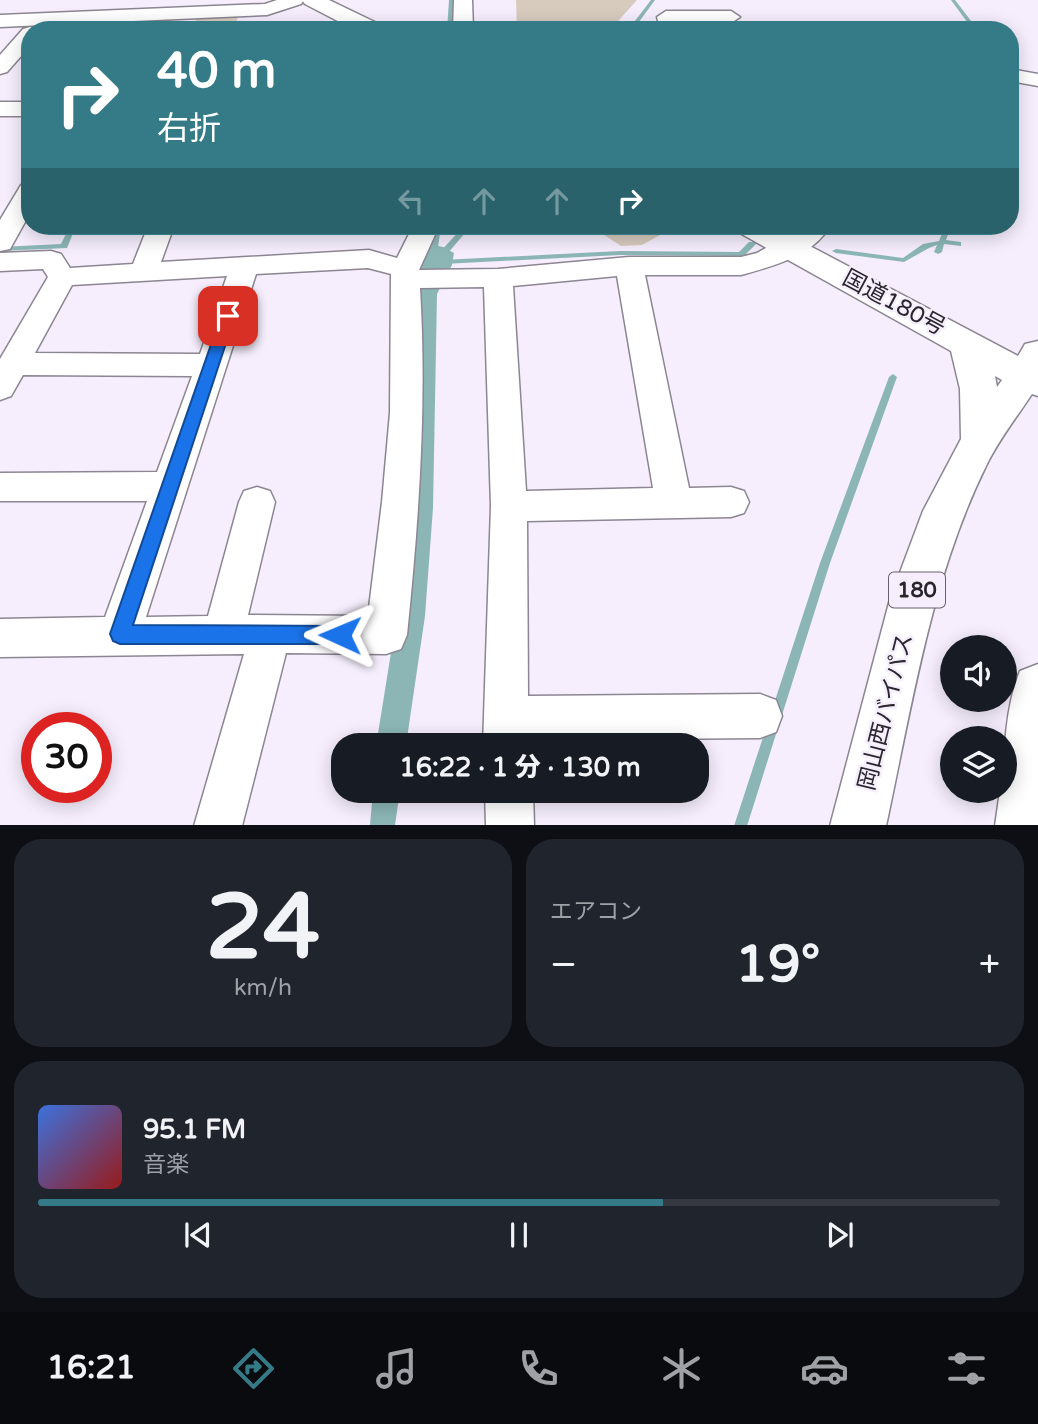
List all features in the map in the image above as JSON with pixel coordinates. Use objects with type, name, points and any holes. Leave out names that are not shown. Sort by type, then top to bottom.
[{"type":"highway","points":[[312,0],[355,21]]},
{"type":"highway","name":"国道180号","points":[[767,235],[966,343],[1034,371]]},
{"type":"highway","points":[[966,343],[980,384],[980,438]]},
{"type":"highway","name":"岡山西バイパス","points":[[858,825],[925,561],[946,507],[980,438],[1034,371]]},
{"type":"highway","points":[[1023,825],[1038,688]]},
{"type":"street","points":[[112,21],[267,9],[295,0]]},
{"type":"street","points":[[463,0],[463,21]]},
{"type":"street","points":[[667,21],[666,17],[730,16]]},
{"type":"street","points":[[0,20],[21,24]]},
{"type":"street","points":[[0,68],[21,43]]},
{"type":"street","points":[[1019,77],[1038,80]]},
{"type":"street","points":[[0,109],[21,109]]},
{"type":"street","points":[[0,243],[21,206]]},
{"type":"street","points":[[143,272],[158,235]]},
{"type":"street","points":[[0,638],[120,634],[386,635],[401,514],[408,418],[408,276],[423,235]]},
{"type":"street","points":[[62,277],[369,259],[408,276],[447,279],[498,278],[629,267],[741,266],[767,259],[809,235]]},
{"type":"street","points":[[0,262],[51,260],[62,277]]},
{"type":"street","points":[[120,634],[245,266]]},
{"type":"street","points":[[629,267],[674,503]]},
{"type":"street","points":[[7,376],[62,277]]},
{"type":"street","points":[[498,278],[509,506],[506,732],[760,716]]},
{"type":"street","points":[[7,376],[212,365]]},
{"type":"street","points":[[0,487],[170,486]]},
{"type":"street","points":[[223,635],[257,502]]},
{"type":"street","points":[[509,506],[731,502]]},
{"type":"street","points":[[218,825],[270,634]]},
{"type":"street","points":[[509,803],[510,825]]},
{"type":"shaded area","points":[[427,244],[443,247],[454,253],[452,265],[437,294],[433,508],[425,616],[408,733],[378,733],[398,609],[413,287]]},
{"type":"shaded area","points":[[372,803],[398,803],[395,825],[370,825]]},
{"type":"building","points":[[516,0],[637,0],[618,21],[517,21]]},
{"type":"building","points":[[240,12],[236,21],[196,21],[199,14]]},
{"type":"building","points":[[604,235],[660,235],[642,245],[621,246]]},
{"type":"waterway","points":[[450,21],[451,0]]},
{"type":"waterway","points":[[637,21],[653,0]]},
{"type":"waterway","points":[[953,0],[969,21]]},
{"type":"waterway","points":[[0,249],[64,246],[69,235]]},
{"type":"waterway","points":[[434,255],[437,235]]},
{"type":"waterway","points":[[439,258],[460,235]]},
{"type":"waterway","points":[[942,242],[945,235]]},
{"type":"waterway","points":[[836,251],[904,260],[926,246],[942,242]]},
{"type":"waterway","points":[[938,252],[942,242]]},
{"type":"waterway","points":[[942,242],[958,244]]},
{"type":"waterway","points":[[443,262],[620,253],[741,254],[752,244]]},
{"type":"waterway","points":[[740,825],[825,563],[893,377]]},
{"type":"route","points":[[228,316],[120,634],[340,635]]}]
